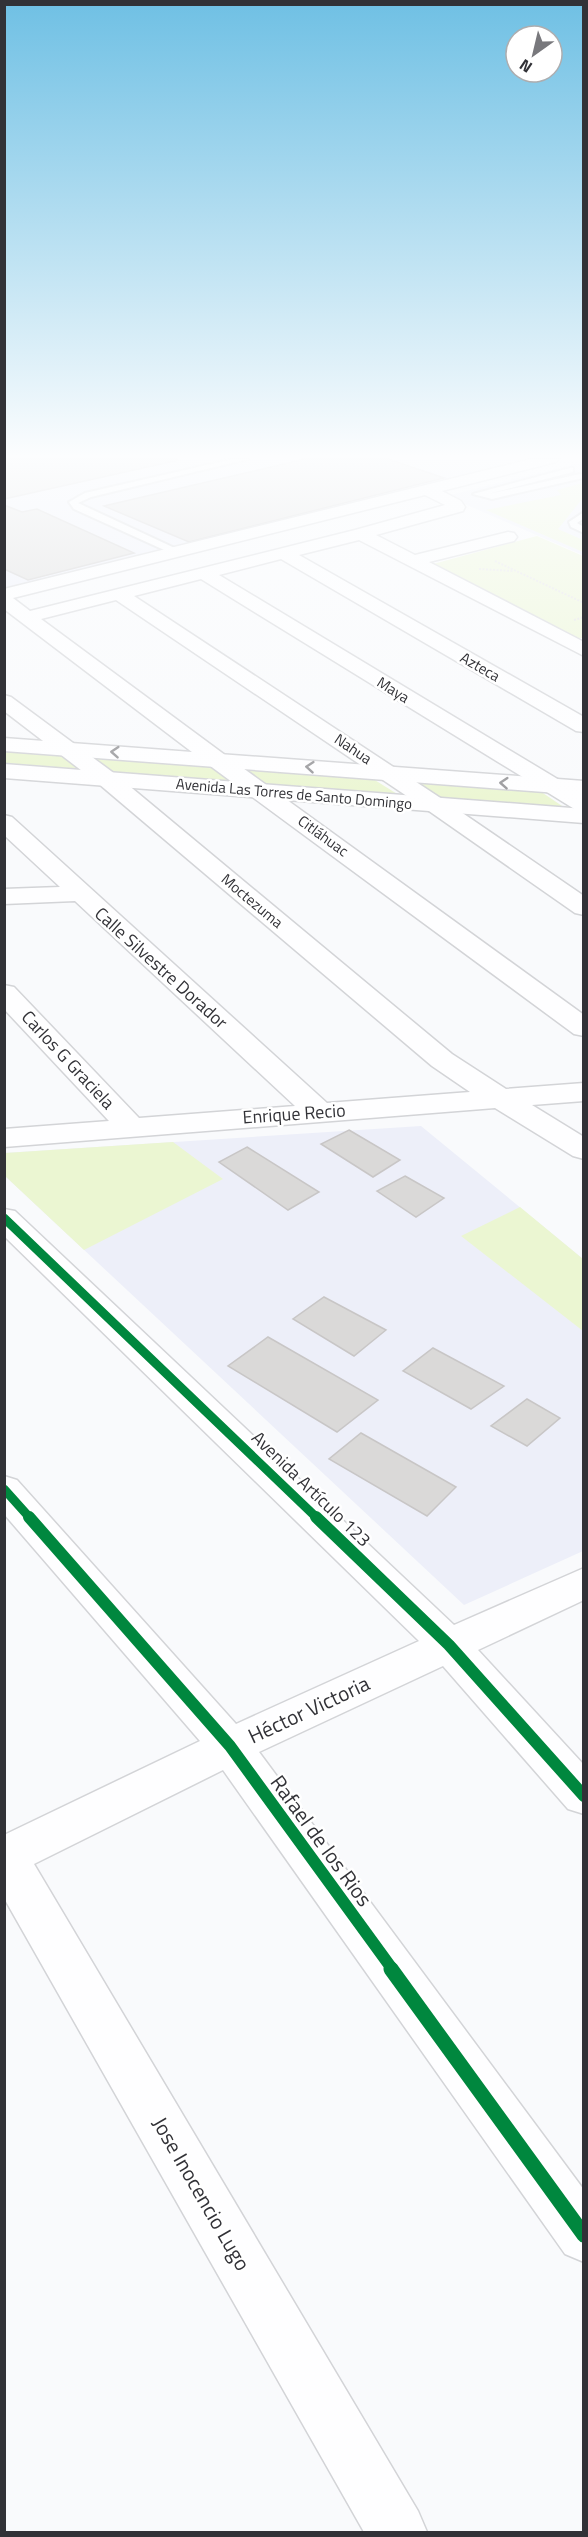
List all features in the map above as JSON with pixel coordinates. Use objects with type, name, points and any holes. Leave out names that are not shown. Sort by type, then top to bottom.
[{"type":"street","points":[[6,601],[88,577]]},
{"type":"street","points":[[27,617],[186,577]]},
{"type":"street","name":"Maya","points":[[210,577],[584,806]]},
{"type":"street","name":"Azteca","points":[[325,577],[584,726]]},
{"type":"street","points":[[446,577],[580,645]]},
{"type":"street","name":"Nahua","points":[[120,595],[391,774],[584,908]]},
{"type":"street","name":"Citláhuac","points":[[6,601],[217,760],[584,1028]]},
{"type":"street","name":"Moctezuma","points":[[4,701],[107,779],[414,1038],[469,1079],[584,1150]]},
{"type":"street","points":[[4,735],[23,728],[31,720]]},
{"type":"street","name":"Avenida Las Torres de Santo Domingo","points":[[4,744],[584,788]]},
{"type":"street","name":"Avenida Las Torres de Santo Domingo","points":[[4,771],[584,816]]},
{"type":"street","name":"Calle Silvestre Dorador","points":[[4,822],[319,1112]]},
{"type":"street","points":[[4,897],[79,893]]},
{"type":"street","name":"Carlos G Graciela","points":[[4,993],[131,1127]]},
{"type":"street","name":"Enrique Recio","points":[[4,1138],[584,1092]]},
{"type":"street","name":"Avenida Artículo 123","points":[[4,1218],[449,1645],[584,1796]]},
{"type":"street","name":"Rafael de los Rios","points":[[4,1489],[230,1746],[584,2235]]},
{"type":"street","name":"Héctor Victoria","points":[[5,1856],[230,1746],[584,1583]]},
{"type":"street","name":"Jose Inocencio Lugo","points":[[5,1856],[397,2532]]},
{"type":"path","points":[[529,577],[584,603]]},
{"type":"path","points":[[573,620],[583,617],[584,613]]},
{"type":"shaded area","points":[[5,577],[56,577],[5,590]]},
{"type":"shaded area","points":[[421,1126],[583,1259],[583,1551],[464,1605],[5,1176],[4,1153]]},
{"type":"green space","points":[[458,577],[583,577],[583,638],[573,638]]},
{"type":"green space","points":[[4,746],[61,751],[81,769],[5,763]]},
{"type":"green space","points":[[84,755],[212,764],[238,786],[112,776]]},
{"type":"green space","points":[[240,767],[370,777],[402,797],[267,788]]},
{"type":"green space","points":[[409,780],[537,789],[568,810],[439,801]]},
{"type":"green space","points":[[173,1142],[223,1179],[84,1250],[5,1176],[5,1153]]},
{"type":"green space","points":[[520,1207],[583,1259],[583,1331],[461,1236]]},
{"type":"building","points":[[349,1130],[400,1160],[373,1177],[321,1144]]},
{"type":"building","points":[[247,1147],[319,1192],[288,1210],[219,1162]]},
{"type":"building","points":[[405,1176],[444,1198],[416,1217],[377,1191]]},
{"type":"building","points":[[324,1297],[386,1330],[354,1356],[293,1319]]},
{"type":"building","points":[[268,1337],[378,1400],[337,1432],[228,1366]]},
{"type":"building","points":[[433,1348],[504,1386],[471,1409],[403,1371]]},
{"type":"building","points":[[527,1399],[560,1418],[527,1446],[491,1426]]},
{"type":"building","points":[[361,1433],[456,1487],[427,1516],[329,1459]]},
{"type":"cycle path","points":[[4,1218],[449,1645],[584,1796]]},
{"type":"cycle path","points":[[4,1489],[230,1746],[584,2235]]}]
